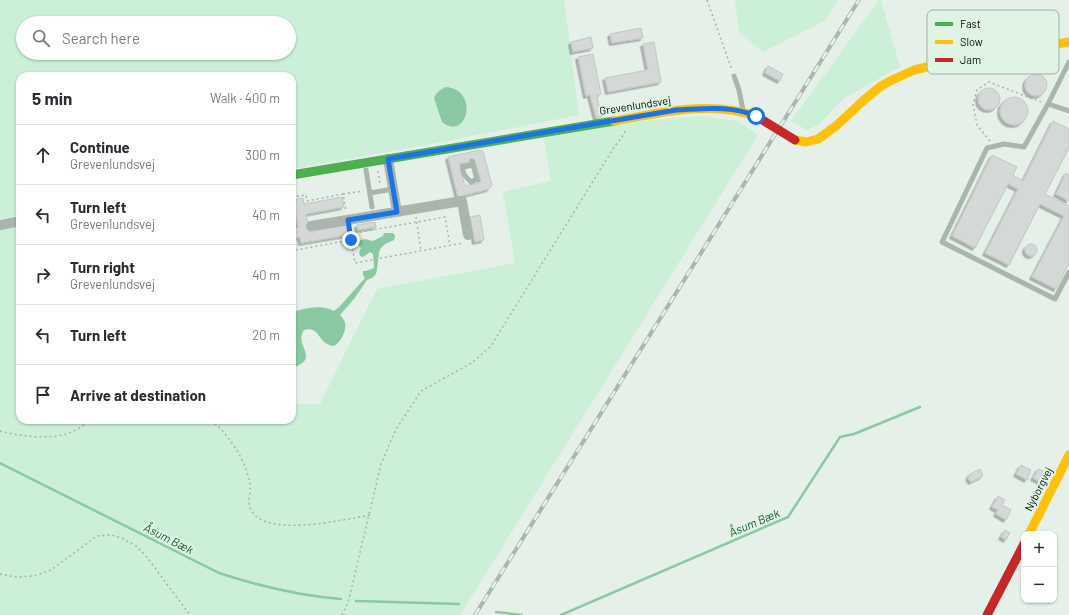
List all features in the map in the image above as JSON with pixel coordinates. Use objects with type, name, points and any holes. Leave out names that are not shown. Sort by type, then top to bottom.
[{"type":"street","name":"Grevenlundsvej","points":[[1059,44],[1069,42]]},
{"type":"street","name":"Grevenlundsvej","points":[[296,174],[388,159],[471,148],[676,110],[718,108],[743,110],[756,116],[795,140],[810,142],[828,133],[873,91],[896,77],[927,66]]},
{"type":"street","points":[[388,159],[397,212]]},
{"type":"street","points":[[311,226],[462,201],[468,235]]},
{"type":"street","points":[[0,225],[16,223]]},
{"type":"street","name":"Nyborgvej","points":[[1031,531],[1069,455]]},
{"type":"street","points":[[987,615],[1021,550]]},
{"type":"lane","points":[[1069,62],[1024,147],[1004,144],[987,148],[942,242],[1055,299],[1069,272]]},
{"type":"lane","points":[[734,76],[740,90],[743,110]]},
{"type":"lane","points":[[1048,104],[1069,111]]},
{"type":"lane","points":[[366,170],[372,207]]},
{"type":"lane","points":[[370,191],[393,189]]},
{"type":"path","points":[[707,0],[734,76]]},
{"type":"path","points":[[994,147],[977,125],[973,105],[977,90],[989,82],[1034,101],[1048,104]]},
{"type":"path","points":[[342,615],[348,603],[381,464],[395,431],[421,391],[473,362],[491,346],[613,149],[624,134],[627,119]]},
{"type":"path","points":[[296,196],[306,195],[307,201],[343,194],[370,191]]},
{"type":"path","points":[[343,194],[355,263],[380,257],[450,246],[462,243],[468,235]]},
{"type":"path","points":[[414,209],[422,251]]},
{"type":"path","points":[[350,234],[445,217],[450,246]]},
{"type":"path","points":[[296,250],[351,240]]},
{"type":"path","points":[[0,431],[45,437],[63,435],[84,424]]},
{"type":"path","points":[[215,424],[234,445],[245,466],[250,485],[249,504],[256,517],[270,523],[286,526],[309,525],[370,515]]},
{"type":"path","points":[[0,574],[15,577],[34,576],[51,570],[97,536],[111,535],[122,538],[136,546],[146,556],[190,615]]},
{"type":"shaded area","points":[[0,0],[564,0],[579,115],[427,145],[296,168],[296,72],[16,72],[16,216],[0,219]]},
{"type":"shaded area","points":[[735,0],[838,0],[824,21],[763,52],[739,32]]},
{"type":"shaded area","points":[[879,0],[881,0],[900,67],[844,98],[818,125],[807,130],[791,121]]},
{"type":"shaded area","points":[[446,87],[457,90],[463,97],[466,105],[466,113],[463,121],[458,125],[451,126],[442,122],[434,98],[438,91]]},
{"type":"shaded area","points":[[701,116],[737,121],[758,135],[460,615],[0,615],[0,229],[16,227],[16,424],[296,424],[296,404],[320,404],[377,289],[515,263],[503,192],[551,181],[544,138],[633,122]]},
{"type":"shaded area","points":[[384,233],[393,233],[395,236],[394,240],[385,244],[380,249],[376,274],[367,280],[354,299],[340,315],[345,326],[341,340],[334,346],[331,346],[324,342],[315,331],[309,329],[304,330],[302,341],[306,356],[305,360],[296,366],[296,311],[319,307],[334,311],[340,306],[365,278],[363,271],[374,268],[373,254],[370,252],[363,257],[360,256],[359,252],[361,248],[357,243],[365,239],[373,241],[383,236]]},
{"type":"building","points":[[641,28],[643,38],[612,43],[610,34]]},
{"type":"building","points":[[591,37],[593,48],[573,52],[571,42]]},
{"type":"building","points":[[654,42],[661,82],[608,92],[605,78],[648,70],[643,44]]},
{"type":"building","points":[[593,54],[601,94],[597,95],[601,117],[596,118],[590,95],[586,96],[578,57]]},
{"type":"building","points":[[768,66],[783,74],[780,81],[765,73]]},
{"type":"building","points":[[1036,74],[1044,77],[1047,85],[1044,93],[1036,96],[1028,93],[1025,85],[1028,77]]},
{"type":"building","points":[[989,88],[997,91],[1000,99],[997,107],[989,110],[981,107],[978,99],[981,91]]},
{"type":"building","points":[[1014,97],[1024,101],[1028,111],[1024,121],[1014,125],[1004,121],[1000,111],[1004,101]]},
{"type":"building","points":[[1053,121],[1069,129],[1069,148],[1045,194],[1068,206],[1069,205],[1069,263],[1056,289],[1032,277],[1064,216],[1040,204],[1009,265],[985,253],[1018,189],[1008,184],[975,248],[952,236],[992,155],[1017,167],[1013,175],[1023,181]]},
{"type":"building","points":[[480,150],[483,151],[492,185],[489,189],[458,197],[448,157]],"holes":[[[475,161],[481,182],[465,186],[459,164]]]},
{"type":"building","points":[[1066,173],[1069,175],[1069,201],[1056,194]]},
{"type":"building","points":[[342,197],[344,207],[306,214],[309,232],[347,225],[348,235],[301,243],[300,237],[296,238],[296,228],[298,228],[296,199],[303,198],[304,204]]},
{"type":"building","points":[[480,215],[484,240],[475,242],[470,217]]},
{"type":"building","points":[[375,222],[376,227],[358,230],[357,225]]},
{"type":"building","points":[[1029,244],[1033,244],[1037,250],[1033,256],[1029,256],[1025,252],[1025,248]]},
{"type":"building","points":[[1021,465],[1031,470],[1027,480],[1016,474]]},
{"type":"building","points":[[980,469],[983,476],[971,482],[968,478],[970,474]]},
{"type":"building","points":[[1038,469],[1045,472],[1040,482],[1033,478]]},
{"type":"building","points":[[998,496],[1005,500],[1002,505],[1011,510],[1006,520],[996,514],[998,510],[992,507]]},
{"type":"building","points":[[1005,530],[1010,533],[1006,540],[1001,537]]},
{"type":"waterway","name":"Åsum Bæk","points":[[561,615],[788,517],[840,437],[854,434],[920,407]]},
{"type":"waterway","name":"Åsum Bæk","points":[[0,463],[219,573],[280,590],[310,596],[341,599]]},
{"type":"waterway","name":"Åsum Bæk","points":[[356,601],[459,604]]},
{"type":"waterway","name":"Åsum Bæk","points":[[496,612],[522,615]]},
{"type":"railway","points":[[475,615],[859,0]]},
{"type":"traffic: fast","points":[[296,174],[614,121]]},
{"type":"traffic: slow","points":[[1059,44],[1069,42]]},
{"type":"traffic: slow","points":[[795,140],[806,142],[818,139],[836,126],[881,86],[914,70],[927,67]]},
{"type":"traffic: slow","points":[[614,121],[667,112],[703,108],[739,111],[756,116]]},
{"type":"traffic: slow","points":[[1031,531],[1069,455]]},
{"type":"traffic: jam","points":[[756,116],[795,140]]},
{"type":"traffic: jam","points":[[987,615],[1021,550]]},
{"type":"route","points":[[351,240],[348,220],[397,212],[388,159],[676,110],[718,108],[743,110],[756,116]]}]
